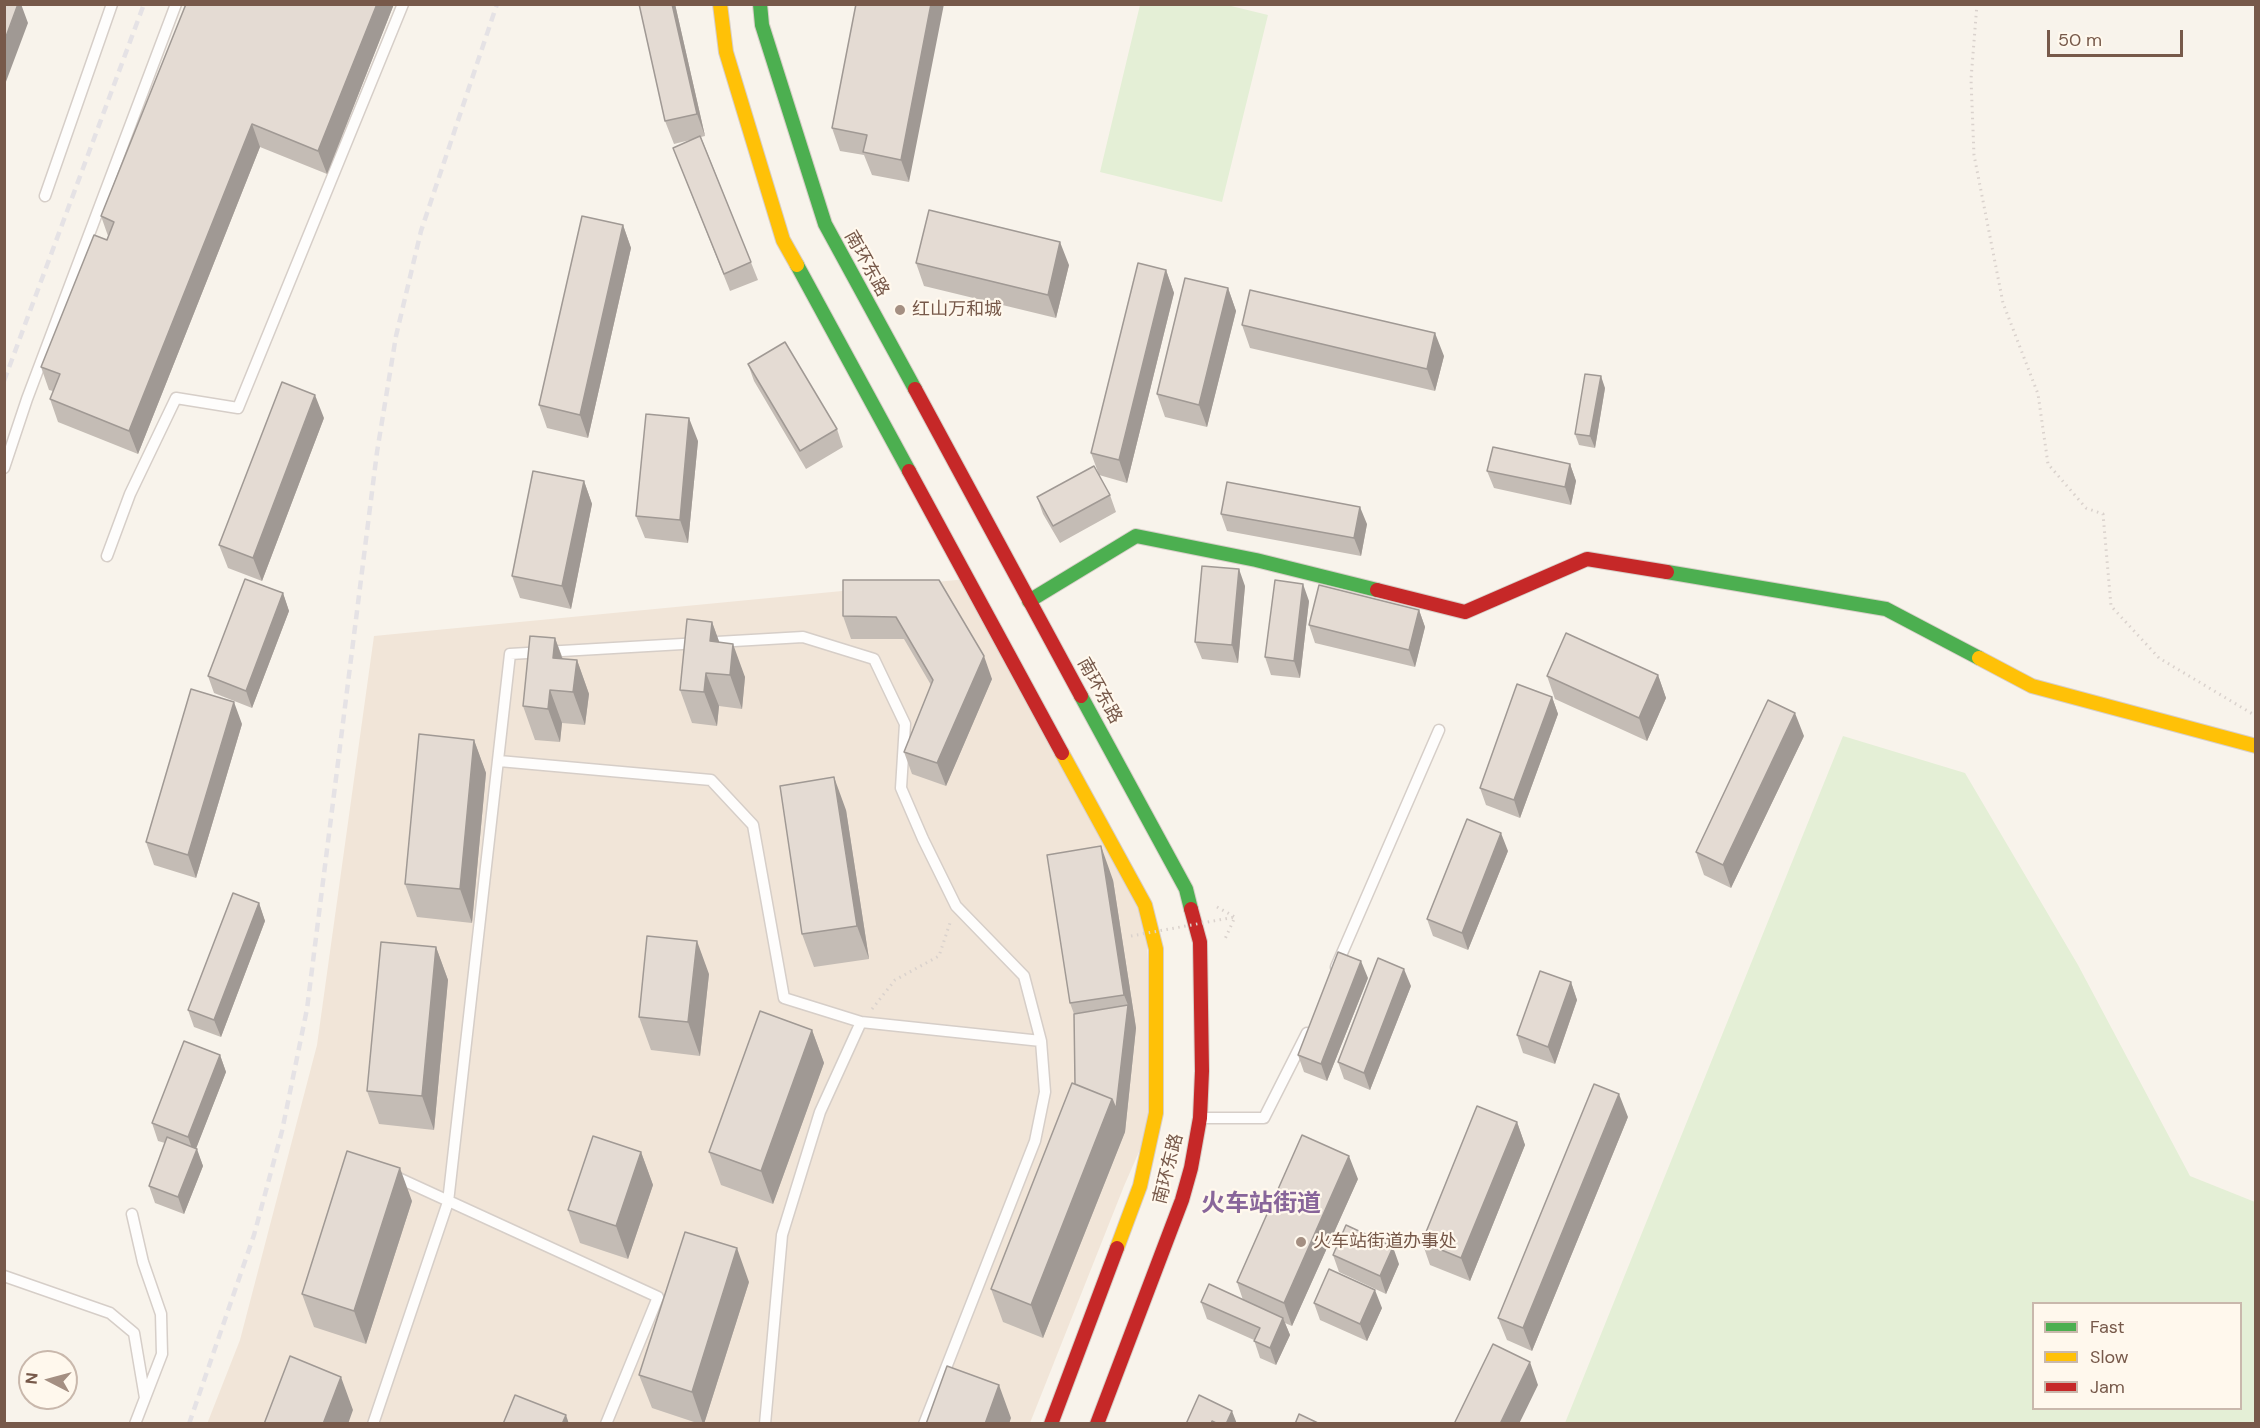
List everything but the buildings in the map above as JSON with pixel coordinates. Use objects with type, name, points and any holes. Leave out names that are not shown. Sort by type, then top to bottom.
[{"type":"main road","name":"南环东路","points":[[720,4],[726,52],[783,240],[1144,905],[1156,949],[1158,1070],[1156,1113],[1148,1158],[1140,1186],[1051,1424]]},
{"type":"main road","name":"南环东路","points":[[760,4],[762,25],[825,224],[1186,889],[1200,942],[1202,1059],[1200,1118],[1182,1200],[1097,1424]]},
{"type":"main road","points":[[1029,601],[1136,536],[1256,560],[1465,612],[1587,559],[1886,609],[2032,686],[2256,746]]},
{"type":"lane","points":[[45,196],[112,4]]},
{"type":"lane","points":[[4,468],[27,399],[176,4]]},
{"type":"lane","points":[[107,556],[130,494],[176,398],[238,408],[403,4]]},
{"type":"lane","points":[[373,1424],[448,1202],[510,654],[803,637],[874,659],[905,724],[901,788],[922,839],[956,906],[1024,976],[1041,1041],[1045,1092],[1035,1141],[924,1424]]},
{"type":"lane","points":[[1329,983],[1439,730]]},
{"type":"lane","points":[[499,761],[711,780],[753,825],[783,998],[861,1022],[1041,1041]]},
{"type":"lane","points":[[765,1424],[782,1234],[820,1112],[861,1022]]},
{"type":"lane","points":[[1200,1118],[1264,1118],[1310,1027]]},
{"type":"lane","points":[[385,1171],[658,1297],[606,1424]]},
{"type":"lane","points":[[132,1214],[143,1262],[161,1314],[162,1354],[135,1424]]},
{"type":"lane","points":[[4,1276],[110,1313],[134,1334],[145,1399]]},
{"type":"path","points":[[1977,4],[1971,70],[1974,155],[2003,303],[2038,394],[2048,464],[2086,508],[2103,514],[2110,606],[2159,658],[2256,716]]},
{"type":"path","points":[[861,1022],[895,980],[939,956],[956,906]]},
{"type":"path","points":[[1131,936],[1235,917]]},
{"type":"shaded area","points":[[967,579],[1145,905],[1156,1113],[1124,1186],[1030,1423],[207,1424],[240,1340],[317,1045],[374,636]]},
{"type":"green space","points":[[1140,5],[1227,5],[1268,15],[1222,202],[1100,172]]},
{"type":"green space","points":[[1843,736],[1965,773],[2078,965],[2190,1176],[2255,1202],[2255,1423],[1565,1423]]},
{"type":"railway","points":[[4,381],[144,4]]},
{"type":"railway","points":[[189,1424],[254,1235],[282,1131],[307,1009],[377,452],[396,336],[421,231],[497,4]]},
{"type":"traffic: fast","points":[[760,4],[762,25],[825,224],[915,389]]},
{"type":"traffic: fast","points":[[797,265],[909,471]]},
{"type":"traffic: fast","points":[[1029,601],[1136,536],[1256,560],[1377,590]]},
{"type":"traffic: fast","points":[[1667,572],[1886,609],[1979,658]]},
{"type":"traffic: fast","points":[[1081,696],[1186,889],[1191,909]]},
{"type":"traffic: slow","points":[[720,4],[726,52],[783,240],[797,265]]},
{"type":"traffic: slow","points":[[1979,658],[2032,686],[2256,746]]},
{"type":"traffic: slow","points":[[1062,753],[1145,905],[1156,949],[1156,1113],[1140,1186],[1117,1248]]},
{"type":"traffic: jam","points":[[915,389],[1081,696]]},
{"type":"traffic: jam","points":[[909,471],[1062,753]]},
{"type":"traffic: jam","points":[[1377,590],[1465,612],[1587,559],[1667,572]]},
{"type":"traffic: jam","points":[[1097,1424],[1182,1200],[1191,1168],[1200,1118],[1202,1071],[1200,942],[1191,909]]},
{"type":"traffic: jam","points":[[1051,1424],[1117,1248]]},
{"type":"place","name":"红山万和城","points":[[900,310]]},
{"type":"place","name":"火车站街道办事处","points":[[1301,1242]]},
{"type":"district","name":"火车站街道","points":[[1261,1205]]}]
